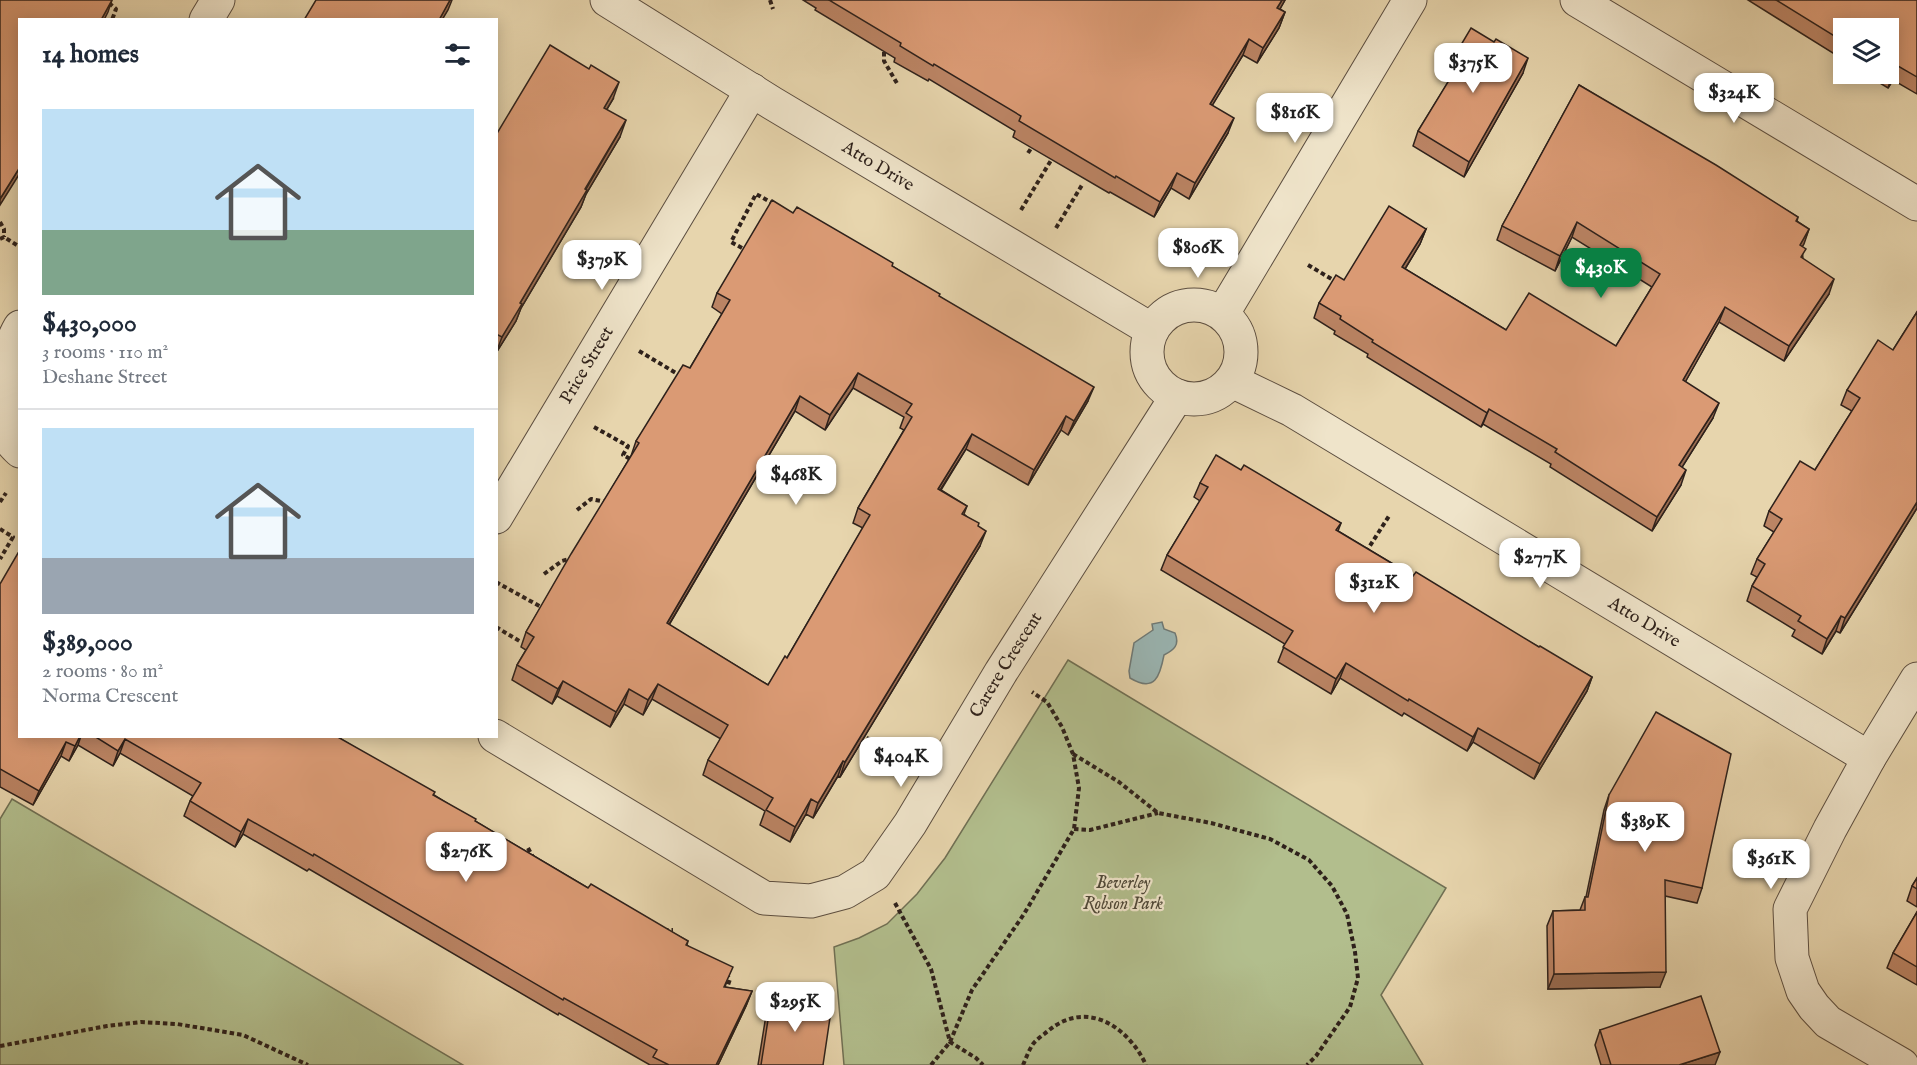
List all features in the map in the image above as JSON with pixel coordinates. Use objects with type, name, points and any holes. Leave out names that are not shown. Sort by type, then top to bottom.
[{"type":"street","points":[[207,18],[218,0]]},
{"type":"street","name":"Atto Drive","points":[[607,0],[752,90],[1152,330]]},
{"type":"street","points":[[1223,313],[1410,0]]},
{"type":"street","points":[[1577,0],[1917,204]]},
{"type":"street","name":"Price Street","points":[[498,514],[752,90]]},
{"type":"street","points":[[1197,304],[1223,313],[1240,338],[1242,353],[1239,367],[1232,381],[1221,391],[1207,397],[1191,399],[1177,396],[1163,388],[1153,376],[1148,361],[1147,345],[1152,330],[1160,319],[1183,305],[1197,304]]},
{"type":"street","points":[[9,446],[1,406],[2,374],[18,332]]},
{"type":"street","name":"Atto Drive","points":[[1232,381],[1292,410],[1869,758]]},
{"type":"street","name":"Carere Crescent","points":[[498,738],[764,898],[811,901],[845,892],[875,874],[910,824],[1001,672],[1177,396]]},
{"type":"street","points":[[1902,1065],[1828,1022],[1814,1007],[1803,991],[1792,958],[1790,909],[1812,861],[1869,758],[1917,679]]},
{"type":"path","points":[[770,0],[773,9]]},
{"type":"path","points":[[108,3],[116,9],[113,18]]},
{"type":"path","points":[[884,52],[884,61],[898,85]]},
{"type":"path","points":[[1027,138],[1034,142],[1028,153]]},
{"type":"path","points":[[1003,241],[1058,148]]},
{"type":"path","points":[[1035,261],[1082,185]]},
{"type":"path","points":[[742,248],[731,242],[756,194],[783,210]]},
{"type":"path","points":[[0,222],[4,229],[2,238],[18,246]]},
{"type":"path","points":[[1308,265],[1338,283]]},
{"type":"path","points":[[607,333],[682,377]]},
{"type":"path","points":[[561,409],[628,446],[623,455],[635,462]]},
{"type":"path","points":[[0,501],[6,493]]},
{"type":"path","points":[[577,510],[591,499],[612,504]]},
{"type":"path","points":[[1361,559],[1389,516]]},
{"type":"path","points":[[0,529],[13,537],[0,559]]},
{"type":"path","points":[[544,574],[562,561],[576,557]]},
{"type":"path","points":[[498,583],[544,609]]},
{"type":"path","points":[[498,628],[521,642]]},
{"type":"path","points":[[931,1065],[950,1042],[972,990],[1024,914],[1074,829],[1079,788],[1073,754],[1062,727],[1047,702],[1001,672]]},
{"type":"path","points":[[856,732],[874,742],[863,762]]},
{"type":"path","points":[[1073,754],[1119,783],[1158,813]]},
{"type":"path","points":[[1074,829],[1090,830],[1158,813],[1211,823],[1270,839],[1310,860],[1332,886],[1347,914],[1358,978],[1350,1006],[1316,1056],[1307,1065]]},
{"type":"path","points":[[528,848],[537,863]]},
{"type":"path","points":[[875,874],[898,906],[931,969],[950,1042],[983,1065]]},
{"type":"path","points":[[655,930],[673,930]]},
{"type":"path","points":[[724,972],[730,979],[726,992]]},
{"type":"path","points":[[783,985],[803,1001],[805,1008]]},
{"type":"path","points":[[1023,1065],[1034,1043],[1055,1025],[1073,1017],[1095,1018],[1124,1032],[1146,1065]]},
{"type":"path","points":[[0,1046],[107,1026],[141,1022],[177,1024],[243,1035],[308,1065]]},
{"type":"green space","name":"Beverley Robson Park","points":[[1068,660],[1446,888],[1381,995],[1423,1065],[844,1065],[834,947],[887,924],[917,894],[945,858]]},
{"type":"green space","points":[[12,799],[463,1065],[0,1065],[0,819]]},
{"type":"water","points":[[1162,622],[1164,629],[1175,633],[1176,644],[1164,655],[1161,670],[1155,680],[1145,684],[1138,682],[1130,678],[1129,671],[1134,643],[1153,630],[1152,624]]},
{"type":"building","points":[[0,0],[112,0],[102,18],[18,18],[18,170],[0,199]]},
{"type":"building","points":[[316,0],[450,0],[440,18],[305,18]]},
{"type":"building","points":[[829,0],[1282,0],[1277,8],[1285,12],[1263,48],[1249,39],[1210,104],[1234,118],[1195,183],[1177,173],[1160,202],[1019,121],[1021,116],[934,64],[933,66],[900,46],[901,43]]},
{"type":"building","points":[[1776,0],[1917,0],[1917,77],[1899,67],[1899,18],[1833,18],[1833,35]]},
{"type":"building","points":[[1471,28],[1494,42],[1496,39],[1528,58],[1469,162],[1418,131],[1462,59],[1455,55]]},
{"type":"building","points":[[550,45],[589,69],[591,65],[619,82],[604,108],[626,120],[502,337],[498,335],[498,132]]},
{"type":"building","points":[[1579,85],[1716,165],[1798,217],[1796,221],[1809,229],[1800,245],[1806,249],[1801,257],[1834,279],[1789,346],[1725,307],[1683,380],[1719,403],[1679,465],[1686,470],[1657,517],[1555,452],[1557,449],[1489,409],[1487,413],[1372,342],[1373,340],[1340,319],[1341,316],[1319,303],[1336,275],[1344,280],[1389,206],[1426,229],[1402,267],[1506,330],[1529,293],[1616,346],[1660,274],[1577,222],[1560,256],[1502,226]]},
{"type":"building","points":[[772,200],[793,213],[797,207],[893,263],[892,266],[940,294],[939,296],[1094,387],[1074,421],[1066,416],[1034,470],[972,434],[938,489],[967,506],[962,514],[979,523],[978,526],[986,531],[845,762],[843,761],[818,803],[811,799],[795,827],[766,810],[773,798],[708,760],[728,725],[658,684],[648,700],[629,689],[616,712],[563,681],[558,689],[517,665],[534,637],[526,632],[639,443],[636,441],[683,365],[690,368],[730,300],[717,293]],"holes":[[[858,373],[912,404],[906,413],[912,417],[858,508],[870,515],[787,658],[785,656],[768,685],[667,623],[800,396],[830,415]]]},
{"type":"building","points":[[1917,312],[1917,502],[1845,618],[1841,616],[1827,639],[1798,621],[1801,616],[1752,586],[1765,564],[1757,559],[1782,519],[1769,511],[1800,461],[1815,470],[1860,398],[1847,390],[1878,340],[1893,350]]},
{"type":"building","points":[[1216,455],[1241,470],[1244,465],[1341,523],[1336,530],[1413,576],[1416,572],[1592,677],[1540,764],[1478,728],[1473,737],[1346,663],[1336,679],[1283,647],[1293,631],[1167,555],[1208,487],[1200,483]]},
{"type":"building","points":[[18,553],[18,738],[79,738],[75,746],[66,742],[39,791],[0,769],[0,584]]},
{"type":"building","points":[[1656,712],[1731,754],[1702,888],[1665,880],[1666,972],[1554,974],[1553,911],[1585,910],[1585,897],[1588,897],[1609,795]]},
{"type":"building","points":[[97,738],[340,738],[435,792],[433,795],[588,888],[591,884],[688,941],[686,945],[733,967],[724,987],[752,991],[716,1065],[669,1065],[653,1057],[657,1050],[564,998],[563,1000],[314,854],[313,856],[248,819],[241,832],[190,801],[201,783],[125,739],[118,751]]},
{"type":"building","points":[[1917,878],[1917,889],[1912,886]]},
{"type":"building","points":[[1917,912],[1917,967],[1893,953]]},
{"type":"building","points":[[772,994],[807,999],[805,1008],[831,1011],[823,1065],[761,1065]]},
{"type":"building","points":[[1701,996],[1720,1052],[1679,1065],[1611,1065],[1600,1030]]}]
